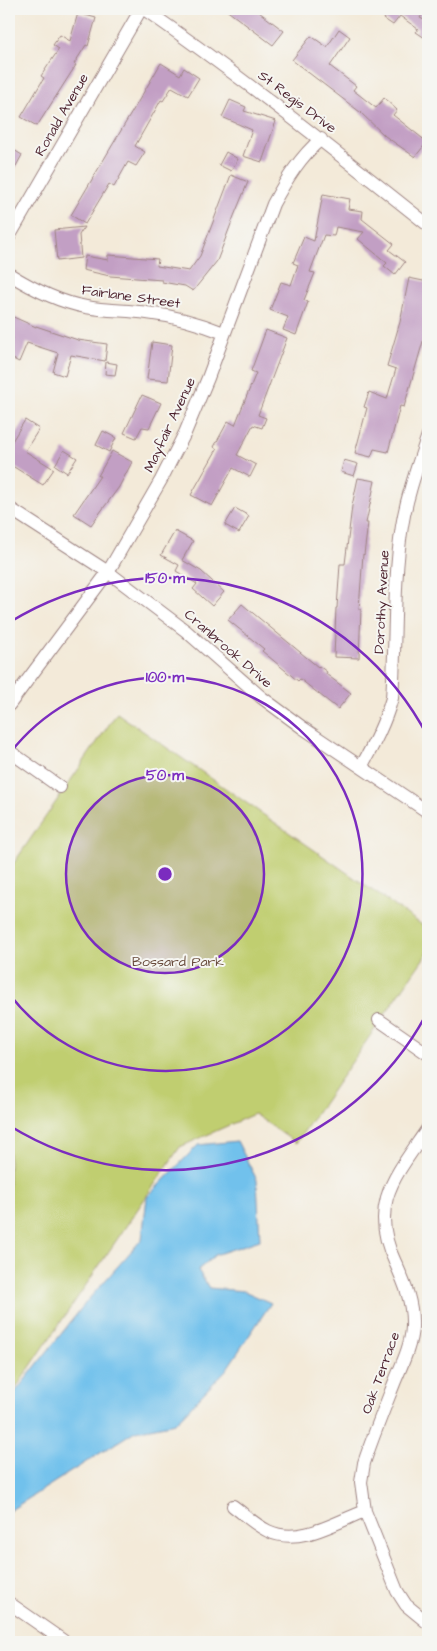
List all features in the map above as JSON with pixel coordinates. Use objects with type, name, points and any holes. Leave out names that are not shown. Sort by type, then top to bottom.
[{"type":"street","name":"St Regis Drive","points":[[142,9],[198,47],[320,139],[428,225]]},
{"type":"street","name":"Ronald Avenue","points":[[9,236],[142,9]]},
{"type":"street","name":"Mayfair Avenue","points":[[9,706],[108,572],[161,480],[185,433],[208,378],[273,204],[284,183],[300,161],[320,139]]},
{"type":"street","name":"Fairlane Street","points":[[9,274],[32,288],[56,299],[85,307],[145,312],[177,318],[224,333]]},
{"type":"street","name":"Dorothy Avenue","points":[[361,767],[378,738],[392,698],[398,560],[402,527],[408,495],[428,435]]},
{"type":"street","name":"Cranbrook Drive","points":[[9,508],[108,572],[186,631],[261,697],[303,728],[428,812]]},
{"type":"street","points":[[9,751],[60,787]]},
{"type":"street","points":[[379,1020],[428,1054]]},
{"type":"street","name":"Oak Terrace","points":[[428,1128],[392,1182],[386,1196],[383,1215],[384,1231],[387,1246],[408,1292],[412,1309],[412,1328],[406,1353],[364,1463],[361,1482],[365,1511],[397,1591],[406,1605],[428,1623]]},
{"type":"street","points":[[232,1506],[267,1531],[290,1537],[302,1535],[365,1511]]},
{"type":"street","points":[[9,1603],[65,1642]]},
{"type":"green space","name":"Bossard Park","points":[[117,713],[428,929],[428,952],[296,1143],[254,1114],[180,1147],[9,1398],[9,870]]},
{"type":"water","points":[[237,1141],[257,1180],[260,1240],[215,1255],[198,1270],[209,1288],[244,1291],[271,1303],[226,1370],[175,1423],[135,1431],[9,1511],[9,1400],[87,1301],[142,1239],[147,1197],[198,1145]]},
{"type":"building","points":[[225,9],[255,9],[284,31],[273,45]]},
{"type":"building","points":[[390,9],[417,9],[423,13],[420,18],[424,20],[428,14],[428,40],[416,32],[418,29],[400,16],[393,25],[384,19]]},
{"type":"building","points":[[78,13],[96,18],[88,46],[86,45],[74,64],[76,65],[37,126],[21,117],[44,78],[41,76],[59,49],[53,45],[60,35],[70,41]]},
{"type":"building","points":[[339,29],[350,37],[330,66],[356,86],[353,90],[376,108],[384,98],[397,110],[393,115],[427,142],[415,157],[385,136],[360,112],[292,60],[311,36],[327,47]]},
{"type":"building","points":[[161,63],[180,75],[184,68],[199,78],[188,96],[172,87],[163,101],[161,100],[135,146],[145,152],[136,166],[128,162],[114,187],[109,184],[85,224],[71,215]]},
{"type":"building","points":[[230,100],[246,107],[244,111],[276,121],[262,162],[243,156],[252,130],[222,117]]},
{"type":"building","points":[[9,147],[22,155],[9,179]]},
{"type":"building","points":[[226,152],[238,159],[231,171],[219,165]]},
{"type":"building","points":[[231,175],[248,182],[217,261],[193,291],[185,286],[162,282],[162,280],[110,276],[83,270],[85,256],[108,260],[108,255],[158,259],[157,266],[189,271],[200,256]]},
{"type":"building","points":[[323,194],[350,199],[348,209],[363,211],[362,219],[394,244],[389,250],[405,262],[395,275],[384,266],[387,263],[358,239],[364,232],[336,227],[334,236],[324,235],[310,272],[315,273],[304,300],[308,302],[296,335],[283,330],[288,317],[270,310],[281,282],[291,285],[298,265],[293,263],[304,237],[314,241]]},
{"type":"building","points":[[84,227],[79,235],[81,258],[57,261],[54,230]]},
{"type":"building","points":[[409,278],[428,282],[428,319],[404,407],[400,406],[388,452],[374,449],[371,457],[355,453],[367,408],[364,407],[369,392],[387,399],[396,369],[387,366],[400,322]]},
{"type":"building","points":[[9,315],[36,327],[78,340],[107,344],[105,361],[71,355],[65,376],[53,372],[58,353],[27,343],[19,362],[9,357],[9,348],[13,338],[9,336]]},
{"type":"building","points":[[266,330],[287,338],[258,415],[266,418],[262,428],[253,425],[237,455],[256,465],[250,477],[233,468],[212,506],[191,495],[217,449],[214,447],[228,421],[235,425],[256,373],[251,371]]},
{"type":"building","points":[[152,342],[172,345],[168,381],[147,379]]},
{"type":"building","points":[[106,362],[117,364],[115,375],[105,374]]},
{"type":"building","points":[[142,395],[161,403],[149,428],[142,427],[136,438],[124,433]]},
{"type":"building","points":[[25,420],[39,429],[25,451],[54,469],[43,485],[9,464],[9,446]]},
{"type":"building","points":[[103,431],[116,438],[109,452],[96,445]]},
{"type":"building","points":[[64,450],[77,458],[67,473],[55,465]]},
{"type":"building","points":[[112,451],[132,462],[119,487],[91,525],[74,514],[100,476],[98,476]]},
{"type":"building","points":[[344,460],[358,464],[354,476],[341,472]]},
{"type":"building","points":[[358,478],[375,481],[366,523],[368,523],[363,554],[359,609],[361,609],[359,658],[334,657],[340,564],[345,564],[352,506]]},
{"type":"building","points":[[235,508],[249,516],[239,533],[225,525]]},
{"type":"building","points":[[175,531],[193,541],[182,560],[201,571],[224,592],[212,606],[193,589],[197,584],[176,571],[179,565],[161,555]]},
{"type":"building","points":[[242,604],[351,693],[338,709],[300,679],[298,681],[262,651],[264,649],[228,620]]}]
